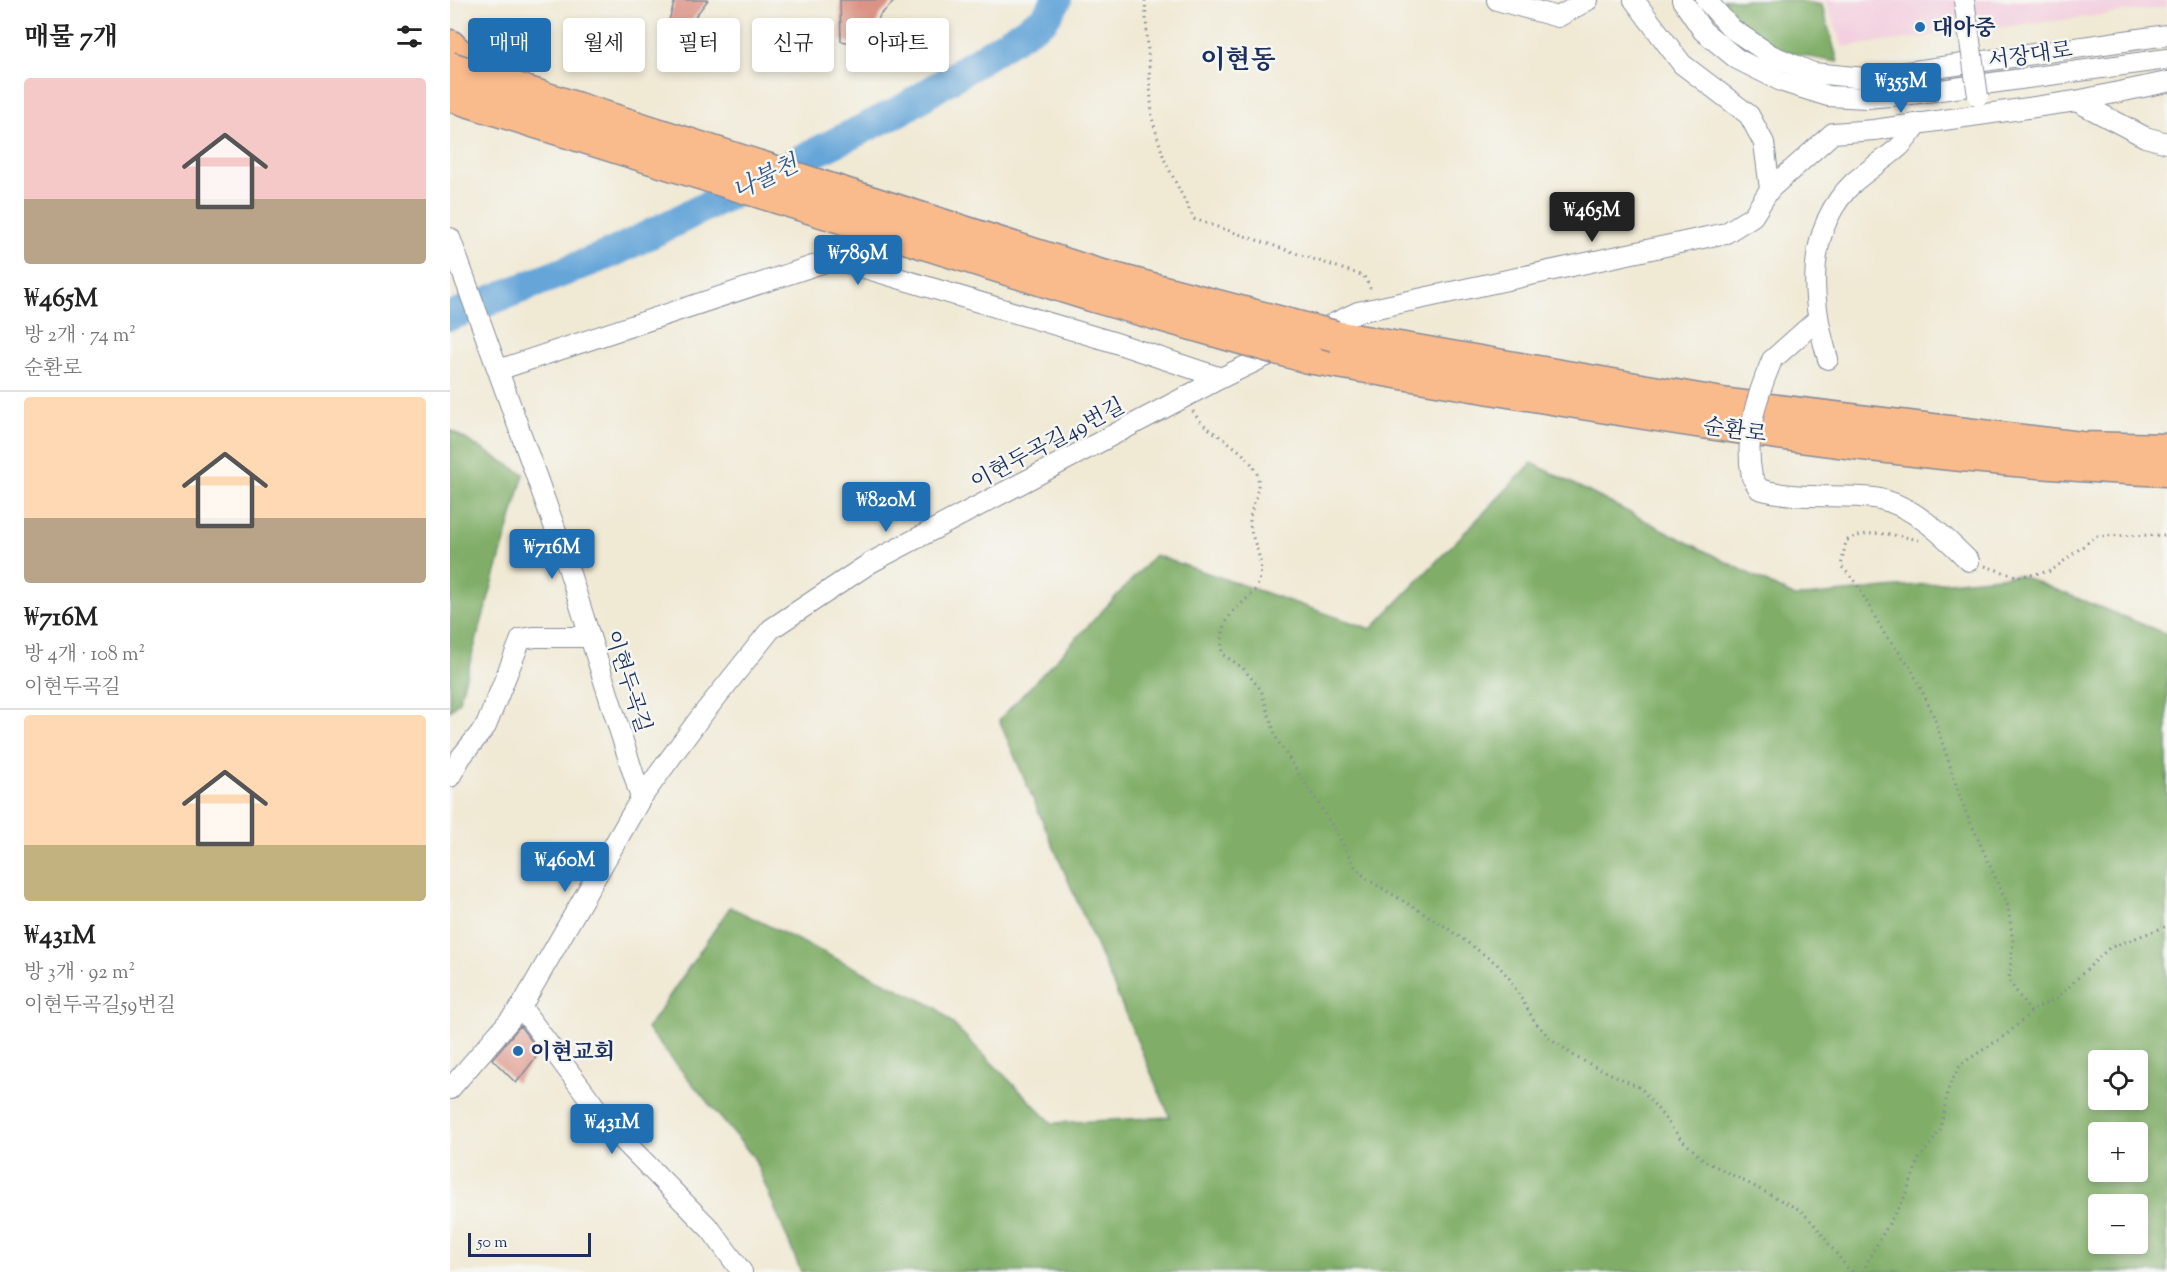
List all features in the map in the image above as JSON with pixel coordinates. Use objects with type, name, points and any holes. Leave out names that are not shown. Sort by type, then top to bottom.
[{"type":"highway","points":[[450,45],[482,77]]},
{"type":"highway","name":"순환로","points":[[450,67],[1095,273],[1335,336],[1728,404],[2081,447],[2167,449]]},
{"type":"highway","name":"순환로","points":[[450,96],[1083,293],[1308,358],[1721,428],[1868,447],[2071,467],[2167,471]]},
{"type":"street","points":[[1502,1],[1558,17],[1588,0]]},
{"type":"street","points":[[1634,0],[1682,64],[1749,115],[1764,143],[1770,189]]},
{"type":"street","name":"서장대로","points":[[1682,0],[1703,31],[1737,59],[1783,82],[1828,96],[1867,98],[1921,93],[2167,58]]},
{"type":"street","name":"서장대로","points":[[1706,0],[1732,29],[1771,55],[1813,73],[1865,78],[2167,35]]},
{"type":"street","points":[[1964,0],[1980,105]]},
{"type":"street","name":"이현두곡길49번길","points":[[641,798],[699,719],[771,629],[870,563],[1221,378],[1358,312],[1726,233],[1753,216],[1770,189],[1833,133],[1919,123],[1980,105],[2076,101],[2167,82]]},
{"type":"street","points":[[2076,101],[2145,137],[2167,143]]},
{"type":"street","points":[[1828,359],[1818,319],[1816,296],[1817,244],[1829,212],[1854,183],[1900,146],[1919,123]]},
{"type":"street","name":"이현두곡길","points":[[453,247],[489,352],[498,370],[560,542],[641,798]]},
{"type":"street","points":[[498,370],[834,259],[1113,342],[1221,378]]},
{"type":"street","points":[[1818,319],[1772,360],[1755,398],[1748,456],[1752,477],[1759,489],[1778,494],[1876,498],[1905,508],[1949,541],[1969,561]]},
{"type":"street","points":[[450,777],[461,757],[486,726],[521,639],[590,637]]},
{"type":"street","points":[[450,1089],[521,1007],[641,798]]},
{"type":"street","points":[[521,1007],[611,1128],[711,1230],[742,1272]]},
{"type":"path","points":[[1145,0],[1152,117],[1164,159],[1194,219],[1364,276],[1378,307]]},
{"type":"path","points":[[1187,396],[1194,415],[1250,459],[1259,478],[1250,519],[1251,531],[1261,555],[1260,577],[1257,588],[1235,607],[1225,621],[1220,637],[1222,654],[1243,669],[1261,690],[1277,740],[1334,828],[1356,868],[1367,879],[1443,925],[1497,963],[1509,978],[1534,1022],[1550,1038],[1577,1058],[1641,1088],[1681,1138],[1705,1161],[1800,1210],[1814,1224],[1848,1269],[1854,1272]]},
{"type":"path","points":[[1923,541],[1885,533],[1858,534],[1846,541],[1841,566],[1855,581],[1885,635],[1910,666],[1933,714],[1962,803],[2008,906],[2013,942],[2009,981],[2032,1014]]},
{"type":"path","points":[[1969,561],[2018,577],[2051,571],[2096,536],[2167,535]]},
{"type":"path","points":[[1863,1272],[1905,1196],[1919,1159],[1940,1131],[1949,1086],[1961,1064],[2006,1035],[2036,1008],[2056,999],[2109,948],[2167,926]]},
{"type":"shaded area","name":"대아중","points":[[1825,0],[2167,0],[2167,7],[1843,47]]},
{"type":"green space","points":[[1723,0],[1794,0],[1822,5],[1838,62],[1787,51],[1760,38],[1735,16]]},
{"type":"green space","points":[[450,430],[524,474],[459,701],[450,711]]},
{"type":"green space","points":[[1532,463],[1795,597],[2019,575],[2167,634],[2167,1272],[801,1272],[754,1158],[647,1029],[730,907],[936,1007],[1052,1123],[1170,1117],[999,720],[1155,555],[1371,629]]},
{"type":"building","points":[[675,0],[708,0],[694,18],[670,18]]},
{"type":"building","points":[[840,0],[896,0],[879,18],[846,18],[846,42],[841,41]]},
{"type":"building","name":"이현교회","points":[[520,1026],[540,1052],[516,1083],[492,1059]]},
{"type":"waterway","name":"나불천","points":[[450,316],[612,253],[903,109],[1044,19],[1057,0]]},
{"type":"place","name":"대아중","points":[[1920,27]]},
{"type":"place","name":"이현교회","points":[[518,1051]]},
{"type":"district","name":"이현동","points":[[1238,59]]}]
